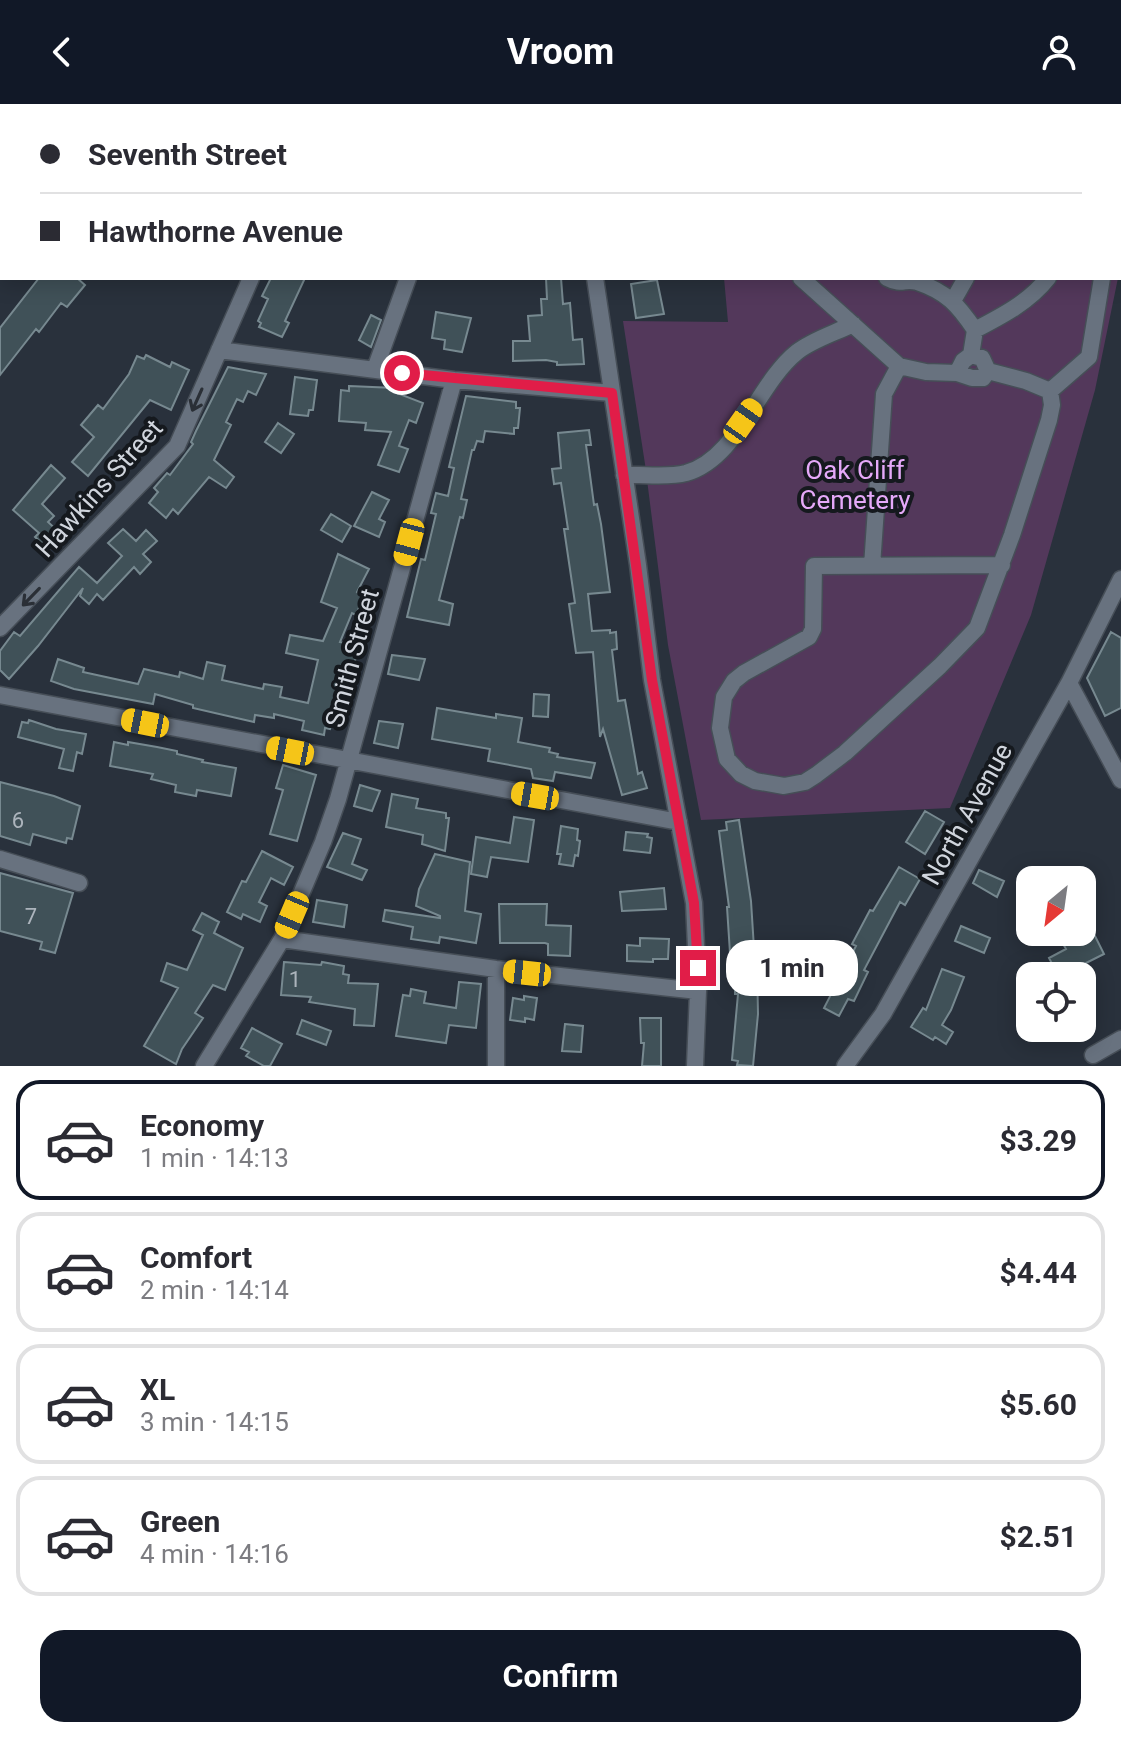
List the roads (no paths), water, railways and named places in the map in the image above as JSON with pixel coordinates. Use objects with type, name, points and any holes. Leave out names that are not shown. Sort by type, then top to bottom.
[{"type":"street","name":"Hawkins Street","points":[[0,628],[177,446],[250,280]]},
{"type":"street","points":[[375,369],[407,280]]},
{"type":"street","points":[[595,280],[652,680],[694,903],[698,991],[695,1066]]},
{"type":"street","points":[[803,280],[899,366],[926,372],[957,373],[972,378],[983,378],[988,371]]},
{"type":"street","points":[[916,280],[954,299],[975,330],[971,355],[963,361],[957,373]]},
{"type":"street","points":[[954,299],[965,280]]},
{"type":"street","points":[[975,330],[1017,307],[1046,280]]},
{"type":"street","points":[[1050,391],[1089,357],[1102,280]]},
{"type":"street","points":[[624,475],[687,473],[710,460],[730,441],[778,373],[798,351],[853,324]]},
{"type":"street","points":[[219,350],[454,380],[612,393]]},
{"type":"street","points":[[971,355],[982,358],[988,371]]},
{"type":"street","points":[[872,566],[884,394],[899,366]]},
{"type":"street","points":[[988,371],[1050,391]]},
{"type":"street","name":"Smith Street","points":[[204,1066],[282,939],[323,842],[454,380]]},
{"type":"street","points":[[1002,565],[814,566],[813,629],[809,637],[744,673],[728,689],[722,705],[722,741],[727,759],[741,774],[770,786],[794,785],[816,775],[845,753],[977,628],[1002,565],[1049,420],[1052,405],[1050,391]]},
{"type":"street","name":"North Avenue","points":[[845,1066],[883,1014],[1069,683],[1121,579]]},
{"type":"street","points":[[1069,683],[1121,780]]},
{"type":"street","points":[[0,695],[679,822]]},
{"type":"street","points":[[0,859],[79,883]]},
{"type":"street","points":[[282,939],[496,969],[698,991]]},
{"type":"street","points":[[496,969],[496,1066]]},
{"type":"street","points":[[1093,1055],[1121,1039]]},
{"type":"park label","name":"Oak Cliff Cemetery","points":[[855,485]]}]
